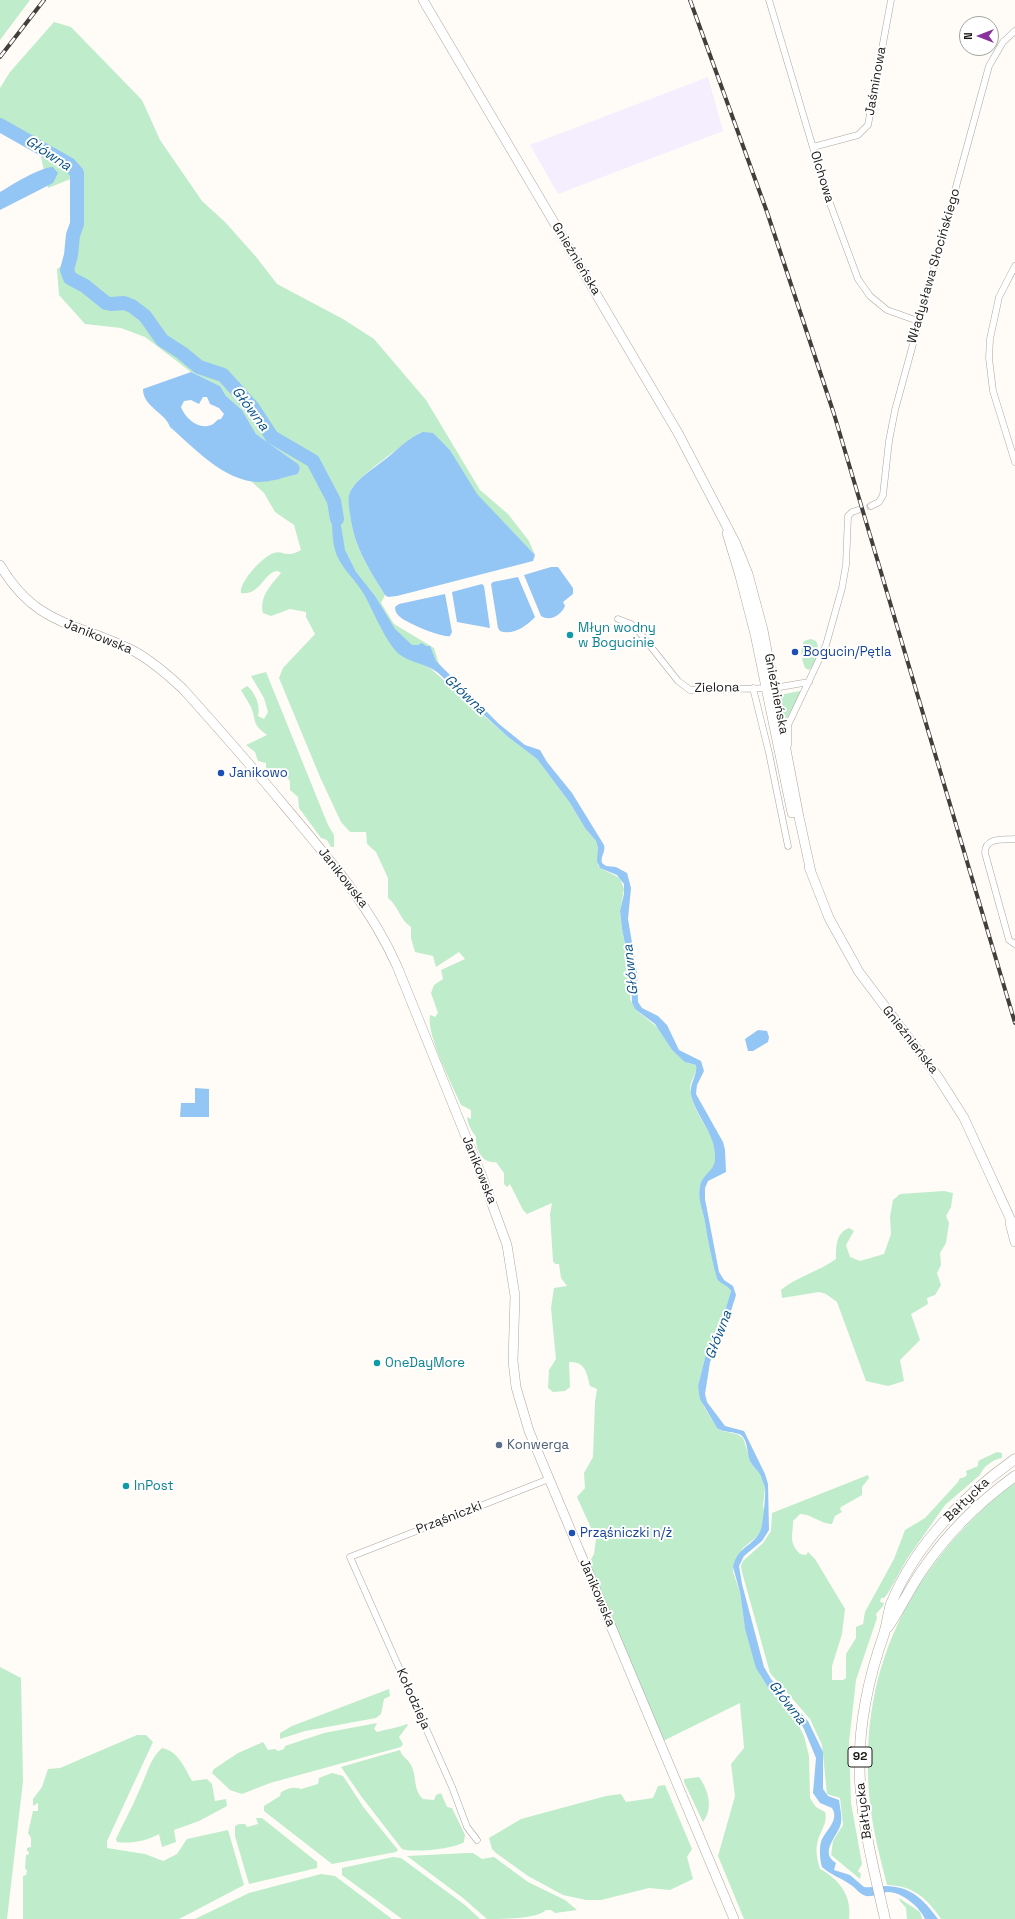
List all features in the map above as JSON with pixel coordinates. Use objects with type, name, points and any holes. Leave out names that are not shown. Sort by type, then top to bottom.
[{"type":"main road","name":"Gnieźnieńska","points":[[423,0],[667,414],[696,465],[736,542],[748,574],[763,630],[770,688],[794,819],[803,856],[829,918],[859,972],[938,1077],[964,1118],[1015,1228]]},
{"type":"main road","name":"Janikowska","points":[[0,565],[15,588],[40,611],[67,625],[107,639],[134,651],[170,677],[205,714],[315,842],[350,884],[372,917],[397,966],[484,1181],[505,1240],[511,1262],[515,1296],[513,1361],[516,1387],[529,1431],[734,1919]]},
{"type":"main road","name":"Gnieźnieńska","points":[[770,688],[788,758],[811,872]]},
{"type":"main road","name":"Gnieźnieńska","points":[[1006,1210],[1015,1242]]},
{"type":"main road","name":"Bałtycka","points":[[886,1919],[880,1898],[864,1818],[860,1782],[862,1721],[868,1686],[891,1605],[899,1588],[928,1541],[951,1513],[971,1493],[1015,1458]]},
{"type":"main road","name":"Bałtycka","points":[[884,1632],[937,1551],[972,1512],[1015,1476]]},
{"type":"street","name":"Olchowa","points":[[769,0],[828,198],[858,279],[870,296],[887,310],[918,321]]},
{"type":"street","name":"Jaśminowa","points":[[813,147],[858,135],[868,125],[891,0]]},
{"type":"street","name":"Władysława Słocińskiego","points":[[871,506],[879,502],[883,495],[892,423],[918,321],[990,66],[1003,42],[1015,31]]},
{"type":"street","points":[[1015,266],[999,297],[991,333],[989,358],[993,391],[1015,462]]},
{"type":"street","points":[[788,758],[788,724],[826,645],[842,588],[846,565],[848,516],[852,512],[858,510]]},
{"type":"street","name":"Zielona","points":[[618,619],[631,624],[640,633],[678,681],[690,690],[702,691],[770,688],[809,682]]},
{"type":"street","points":[[753,688],[769,753],[788,846]]},
{"type":"street","points":[[1015,839],[994,840],[988,842],[985,847],[985,853],[1008,940],[1015,944]]},
{"type":"street","name":"Prząśniczki","points":[[350,1557],[549,1479]]},
{"type":"street","name":"Kołodzieja","points":[[350,1557],[452,1787],[467,1828],[477,1840]]},
{"type":"shaded area","points":[[708,77],[723,131],[558,194],[530,145]]},
{"type":"green space","points":[[0,0],[30,0],[0,40]]},
{"type":"green space","points":[[54,22],[71,27],[142,100],[160,140],[202,201],[226,223],[257,258],[277,284],[343,319],[374,339],[426,400],[480,490],[508,514],[529,541],[535,555],[476,494],[450,450],[445,445],[419,433],[382,460],[363,476],[351,490],[349,506],[354,535],[362,555],[385,595],[381,603],[394,624],[434,648],[439,664],[422,664],[430,668],[508,737],[537,759],[570,803],[585,828],[596,841],[598,848],[598,865],[600,868],[620,878],[624,889],[620,912],[631,974],[630,999],[635,1009],[658,1028],[672,1050],[688,1063],[696,1065],[696,1071],[690,1089],[696,1108],[714,1144],[715,1152],[714,1166],[701,1184],[699,1193],[717,1279],[729,1287],[731,1291],[720,1329],[706,1354],[698,1386],[704,1407],[717,1428],[722,1431],[737,1434],[743,1438],[751,1463],[761,1475],[765,1488],[763,1506],[765,1513],[762,1529],[760,1534],[743,1548],[733,1567],[733,1572],[740,1592],[745,1629],[759,1673],[772,1694],[786,1704],[796,1715],[794,1716],[804,1736],[809,1756],[810,1798],[816,1807],[825,1812],[826,1816],[817,1844],[818,1862],[820,1869],[833,1878],[843,1890],[849,1903],[849,1919],[744,1919],[718,1856],[735,1796],[731,1764],[744,1748],[740,1703],[663,1741],[589,1563],[594,1554],[596,1539],[577,1497],[585,1488],[584,1473],[593,1457],[595,1402],[597,1389],[590,1386],[586,1372],[582,1366],[574,1362],[569,1362],[570,1387],[565,1391],[553,1392],[548,1388],[549,1370],[556,1359],[551,1308],[554,1288],[567,1286],[561,1278],[559,1264],[555,1264],[553,1261],[550,1214],[552,1203],[527,1214],[523,1210],[510,1184],[507,1187],[504,1184],[504,1173],[496,1162],[487,1161],[480,1155],[476,1136],[471,1130],[467,1119],[467,1117],[471,1119],[471,1110],[461,1105],[441,1060],[432,1035],[430,1015],[435,1017],[438,1013],[431,993],[434,985],[443,979],[441,970],[465,959],[459,952],[436,967],[433,956],[415,952],[411,938],[411,927],[407,924],[388,898],[388,878],[376,852],[367,844],[366,832],[350,832],[341,822],[320,777],[279,678],[283,668],[315,634],[306,617],[306,612],[290,609],[271,616],[263,613],[262,607],[264,596],[281,573],[278,571],[269,575],[253,591],[241,593],[241,588],[248,576],[258,564],[269,555],[277,552],[291,554],[301,550],[294,525],[275,512],[264,493],[251,481],[269,481],[298,474],[300,468],[294,461],[256,434],[242,410],[226,396],[220,386],[191,372],[145,337],[121,328],[85,324],[59,295],[57,269],[66,263],[74,223],[73,178],[48,188],[41,157],[30,139],[0,124],[0,88],[10,72]]},
{"type":"green space","points":[[811,639],[816,641],[818,653],[816,661],[809,670],[805,668],[801,651],[804,641]]},
{"type":"green space","points":[[266,672],[328,825],[334,835],[334,847],[331,847],[327,840],[321,838],[299,808],[298,797],[290,790],[290,781],[281,770],[266,770],[266,763],[258,761],[255,752],[246,745],[267,735],[256,725],[251,707],[241,690],[247,686],[253,692],[259,708],[258,716],[264,719],[268,712],[264,698],[251,676]]},
{"type":"green space","points":[[801,692],[785,722],[779,695]]},
{"type":"green space","points":[[944,1191],[953,1193],[951,1207],[946,1216],[949,1223],[946,1243],[940,1253],[941,1265],[937,1273],[941,1285],[935,1295],[927,1298],[928,1304],[911,1314],[920,1340],[900,1360],[904,1381],[888,1386],[866,1381],[837,1302],[826,1294],[819,1292],[782,1298],[781,1290],[787,1285],[822,1268],[836,1259],[839,1237],[841,1233],[849,1228],[854,1231],[846,1245],[850,1257],[860,1261],[884,1254],[891,1234],[890,1217],[893,1200],[900,1194]]},
{"type":"green space","points":[[997,1452],[1002,1453],[1002,1458],[989,1464],[983,1469],[980,1475],[945,1505],[907,1559],[888,1593],[884,1598],[881,1598],[880,1602],[884,1603],[876,1614],[877,1618],[856,1680],[849,1742],[851,1803],[862,1864],[858,1871],[861,1874],[860,1879],[831,1855],[833,1841],[843,1825],[840,1798],[827,1794],[822,1745],[810,1719],[770,1673],[741,1566],[743,1561],[763,1543],[771,1531],[772,1513],[868,1475],[869,1478],[862,1487],[862,1495],[841,1507],[840,1509],[842,1512],[835,1516],[832,1524],[828,1524],[804,1514],[800,1514],[793,1521],[792,1538],[796,1549],[800,1554],[806,1555],[808,1552],[815,1559],[845,1609],[842,1634],[832,1666],[832,1680],[843,1680],[846,1678],[846,1654],[856,1638],[856,1627],[863,1624],[865,1612],[894,1559],[905,1530],[925,1518],[960,1478],[967,1475],[966,1471],[978,1466],[978,1462],[980,1460]]},
{"type":"green space","points":[[1015,1481],[1015,1919],[941,1919],[925,1899],[912,1890],[887,1885],[871,1811],[868,1760],[871,1713],[881,1668],[897,1626],[918,1587],[945,1549],[978,1514]]},
{"type":"green space","points":[[0,1667],[21,1678],[23,1781],[7,1919],[0,1919]]},
{"type":"green space","points":[[389,1689],[390,1696],[384,1699],[381,1714],[376,1718],[305,1731],[280,1739],[280,1733],[292,1726]]},
{"type":"green space","points":[[377,1723],[374,1729],[377,1732],[408,1725],[399,1737],[403,1744],[401,1747],[270,1783],[242,1794],[230,1790],[212,1773],[214,1769],[238,1753],[263,1742],[268,1750],[275,1749],[278,1751],[284,1749],[285,1746],[324,1733]]},
{"type":"green space","points":[[137,1735],[146,1735],[153,1742],[107,1841],[107,1848],[145,1854],[163,1861],[177,1854],[187,1839],[228,1830],[244,1885],[179,1919],[23,1919],[23,1876],[26,1875],[27,1871],[25,1868],[26,1855],[29,1854],[29,1852],[27,1851],[27,1848],[31,1847],[31,1838],[28,1833],[33,1811],[38,1811],[38,1803],[33,1806],[33,1799],[42,1787],[48,1769],[60,1768]]},
{"type":"green space","points":[[162,1748],[177,1756],[192,1781],[207,1779],[212,1784],[215,1801],[226,1799],[227,1806],[199,1821],[174,1830],[176,1842],[162,1847],[159,1834],[128,1843],[117,1842],[116,1839],[151,1762]]},
{"type":"green space","points":[[400,1750],[411,1765],[416,1787],[423,1799],[434,1800],[436,1795],[441,1793],[447,1807],[452,1808],[465,1835],[464,1842],[452,1847],[434,1850],[415,1851],[402,1849],[361,1796],[341,1767]]},
{"type":"green space","points":[[332,1773],[343,1776],[364,1808],[398,1850],[396,1852],[332,1864],[264,1811],[264,1806],[280,1796],[281,1792],[291,1788],[301,1789],[318,1784],[319,1778]]},
{"type":"green space","points":[[699,1777],[705,1787],[709,1805],[703,1822],[684,1782],[684,1779]]},
{"type":"green space","points":[[665,1785],[692,1849],[687,1857],[693,1879],[670,1890],[649,1888],[601,1900],[586,1900],[563,1895],[528,1876],[492,1849],[489,1838],[521,1819],[606,1796],[621,1794],[626,1802],[653,1798],[658,1786]]},
{"type":"green space","points":[[256,1818],[262,1818],[317,1862],[317,1868],[249,1884],[235,1836],[235,1826],[245,1824],[247,1827],[258,1824]]},
{"type":"green space","points":[[473,1853],[482,1859],[494,1857],[528,1882],[565,1900],[577,1910],[555,1913],[551,1910],[546,1910],[527,1917],[487,1919],[463,1898],[407,1856]]},
{"type":"green space","points":[[393,1857],[401,1858],[465,1905],[480,1919],[402,1919],[342,1875],[342,1868]]},
{"type":"green space","points":[[321,1874],[335,1876],[392,1919],[195,1919],[249,1893]]},
{"type":"green space","points":[[899,1898],[920,1912],[922,1919],[907,1919],[906,1908]]},
{"type":"water","points":[[53,167],[58,173],[53,183],[0,210],[0,192],[33,173]]},
{"type":"water","points":[[191,372],[220,386],[226,396],[242,410],[256,434],[298,464],[300,468],[298,474],[258,482],[233,476],[222,470],[199,453],[170,427],[164,417],[150,405],[144,395],[143,389]],"holes":[[[203,397],[207,397],[210,404],[219,408],[224,414],[221,419],[212,424],[201,426],[189,419],[181,407],[184,401],[191,400],[199,404]]]},
{"type":"water","points":[[423,432],[433,433],[450,450],[477,494],[535,555],[533,561],[397,596],[388,597],[385,595],[358,547],[352,526],[349,496],[351,490],[362,478],[407,441]]},
{"type":"water","points":[[337,501],[345,550],[356,572],[375,596],[395,629],[412,645],[422,643],[426,646],[430,646],[436,661],[499,724],[525,745],[540,750],[547,762],[572,793],[604,845],[602,863],[606,866],[616,867],[627,873],[631,888],[628,919],[637,972],[638,1002],[642,1008],[658,1016],[667,1025],[679,1050],[701,1061],[704,1071],[697,1085],[696,1094],[723,1142],[725,1150],[726,1172],[708,1181],[705,1188],[705,1199],[719,1272],[724,1280],[733,1286],[736,1295],[725,1330],[710,1362],[705,1394],[707,1402],[725,1426],[744,1431],[765,1474],[768,1484],[769,1530],[762,1541],[744,1556],[739,1566],[742,1584],[764,1667],[771,1679],[808,1721],[823,1752],[823,1789],[828,1796],[839,1800],[841,1814],[841,1823],[829,1849],[831,1859],[836,1863],[834,1870],[850,1875],[864,1887],[885,1886],[902,1888],[910,1891],[922,1900],[938,1919],[925,1919],[923,1914],[914,1905],[904,1897],[892,1892],[866,1896],[822,1867],[820,1854],[821,1842],[833,1821],[834,1813],[832,1808],[820,1803],[813,1793],[816,1758],[804,1729],[796,1715],[786,1704],[772,1694],[756,1668],[745,1629],[740,1592],[733,1567],[738,1555],[757,1537],[760,1532],[763,1517],[765,1488],[761,1476],[750,1461],[745,1440],[741,1435],[717,1428],[700,1399],[698,1386],[706,1354],[720,1328],[731,1291],[717,1279],[700,1199],[699,1190],[701,1182],[713,1167],[715,1151],[710,1134],[697,1111],[691,1094],[696,1065],[685,1062],[672,1050],[655,1024],[635,1009],[632,1003],[631,974],[620,911],[624,894],[624,884],[617,875],[600,868],[597,861],[598,848],[596,841],[585,828],[570,803],[537,759],[508,737],[437,672],[403,657],[394,649],[362,591],[343,567],[337,556],[333,538],[330,502]]},
{"type":"water","points":[[551,567],[558,567],[573,588],[573,594],[563,602],[565,606],[558,615],[552,618],[545,618],[541,616],[524,575]]},
{"type":"water","points":[[518,577],[535,617],[528,624],[514,631],[500,631],[498,628],[491,584],[493,582]]},
{"type":"water","points":[[482,584],[484,586],[490,628],[457,622],[452,592]]},
{"type":"water","points":[[445,594],[452,632],[450,636],[439,635],[431,632],[407,622],[397,614],[395,607],[399,604]]},
{"type":"water","points":[[758,1030],[767,1031],[769,1037],[768,1042],[753,1051],[748,1051],[745,1039]]},
{"type":"water","points":[[195,1088],[209,1089],[209,1117],[180,1117],[181,1103],[195,1103]]},
{"type":"waterway","name":"Główna","points":[[0,125],[69,164],[77,173],[77,224],[73,235],[71,255],[67,270],[70,278],[85,286],[106,303],[124,303],[132,306],[145,316],[162,340],[182,353],[199,367],[223,375],[253,408],[272,437],[313,461],[334,501],[337,519]]},
{"type":"tunnel","points":[[858,510],[871,506]]},
{"type":"railway","points":[[0,57],[44,0]]},
{"type":"railway","points":[[690,0],[767,212],[834,414],[1015,1023]]},
{"type":"place","name":"Młyn wodny w Bogucinie","points":[[570,635]]},
{"type":"place","name":"Bogucin/Pętla","points":[[795,652]]},
{"type":"place","name":"Janikowo","points":[[221,773]]},
{"type":"place","name":"OneDayMore","points":[[377,1363]]},
{"type":"place","name":"Konwerga","points":[[499,1445]]},
{"type":"place","name":"InPost","points":[[126,1486]]},
{"type":"place","name":"Prząśniczki n/ż","points":[[572,1533]]}]
